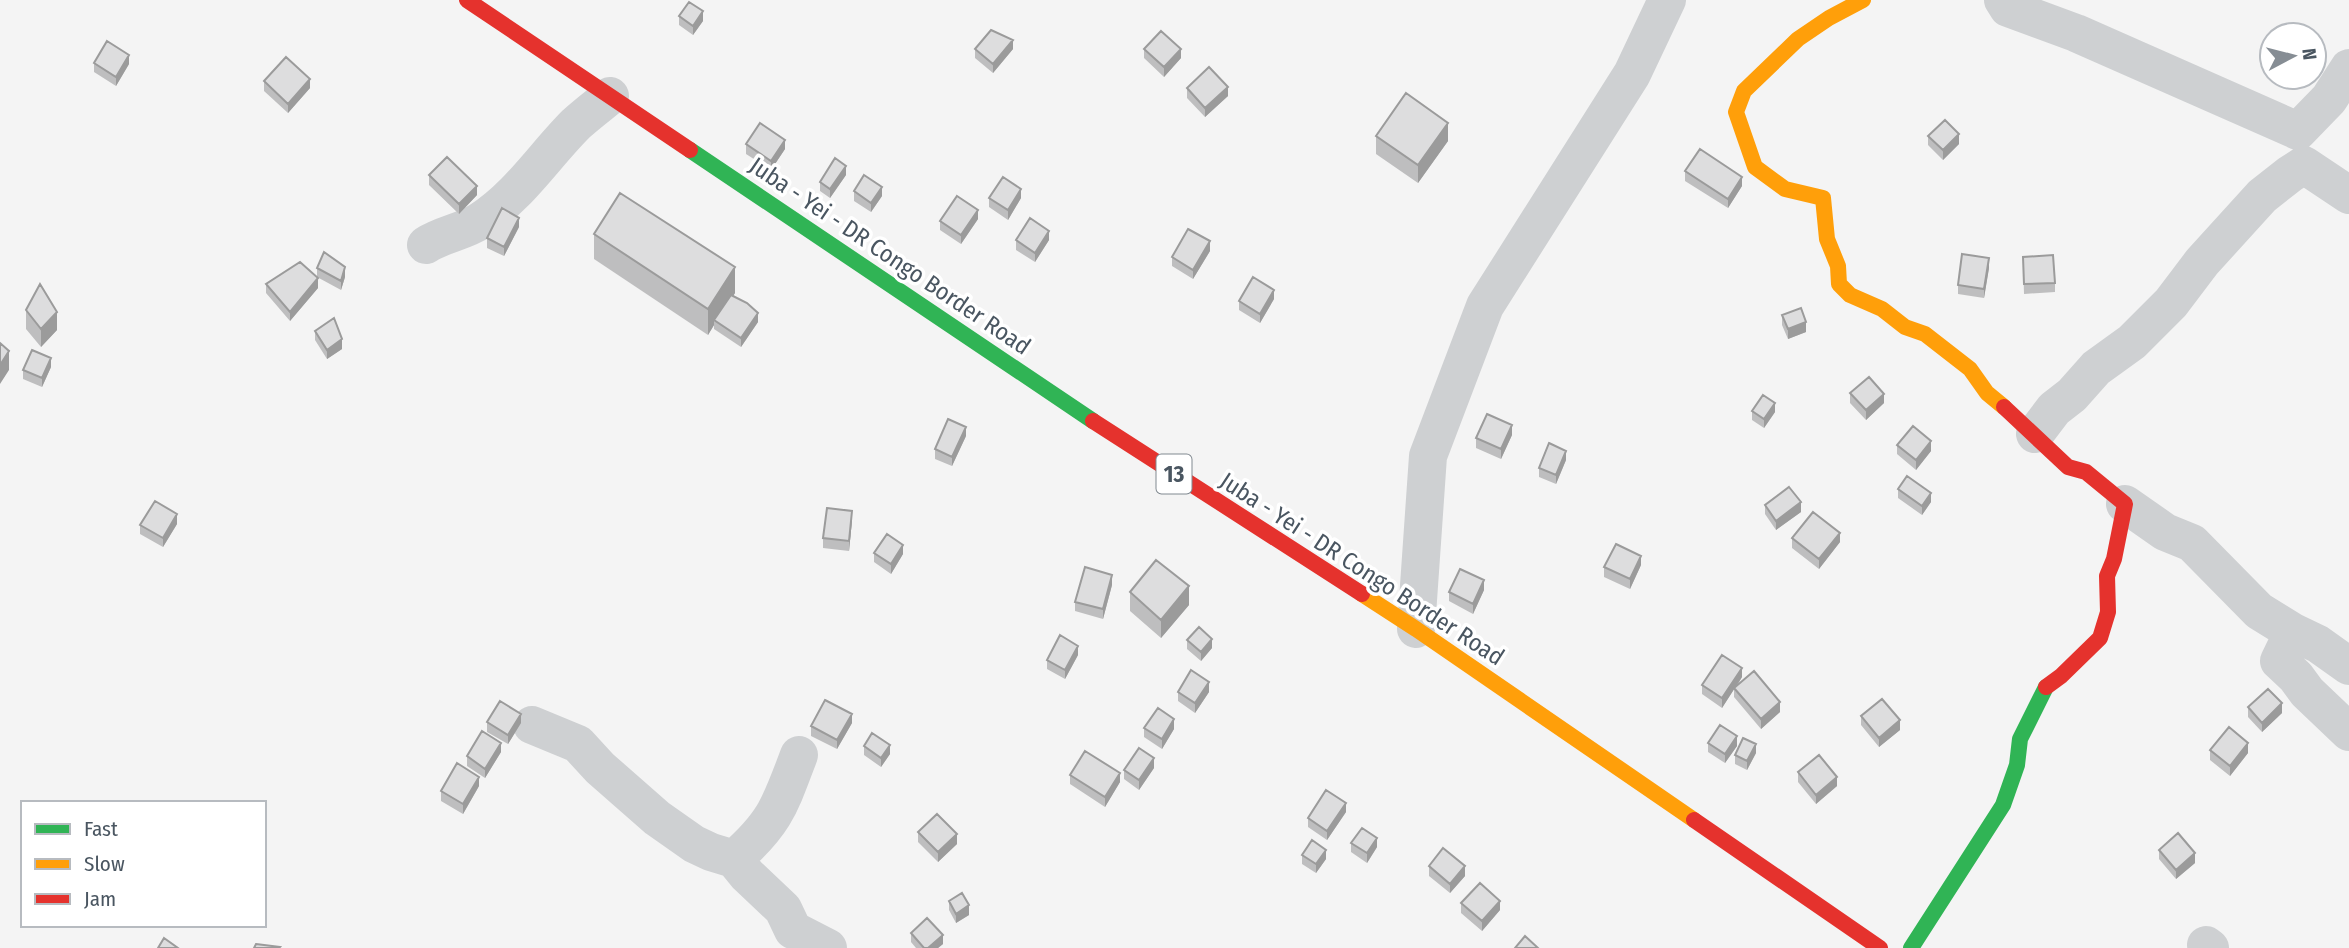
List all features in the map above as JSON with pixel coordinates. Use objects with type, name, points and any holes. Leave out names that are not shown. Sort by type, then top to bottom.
[{"type":"main road","name":"Juba - Yei - DR Congo Border Road","points":[[467,0],[1166,469],[1416,629],[1880,948]]},
{"type":"main road","points":[[1863,0],[1798,38],[1744,92],[1737,112],[1755,167],[1785,189],[1823,198],[1827,239],[1838,266],[1839,284],[1850,295],[1882,309],[1905,327],[1925,334],[1970,369],[1987,393],[2035,434],[2068,467],[2086,472],[2125,504],[2114,558],[2107,576],[2108,612],[2100,638],[2061,677],[2043,688],[2020,739],[2017,765],[2003,805],[1911,948]]},
{"type":"street","points":[[1416,629],[1428,456],[1485,306],[1632,74],[1667,0]]},
{"type":"street","points":[[2003,0],[2008,8],[2088,38],[2298,131],[2329,99],[2349,68]]},
{"type":"street","points":[[426,245],[480,221],[512,196],[578,123],[610,96]]},
{"type":"street","points":[[2035,434],[2054,410],[2073,395],[2096,368],[2132,342],[2171,303],[2202,262],[2262,196],[2290,174],[2304,165],[2349,195]]},
{"type":"street","points":[[2125,504],[2165,532],[2192,543],[2259,611],[2318,644],[2349,666]]},
{"type":"street","points":[[2293,632],[2279,661],[2296,677],[2306,692],[2349,732]]},
{"type":"street","points":[[532,725],[578,744],[624,790],[694,844],[734,859],[783,909],[785,939],[828,948]]},
{"type":"street","points":[[734,859],[758,838],[772,820],[783,799],[799,755]]},
{"type":"building","points":[[689,2],[703,11],[693,26],[679,16]]},
{"type":"building","points":[[991,30],[1013,40],[993,64],[975,49]]},
{"type":"building","points":[[1161,31],[1181,49],[1164,67],[1144,49]]},
{"type":"building","points":[[107,41],[129,55],[116,77],[94,63]]},
{"type":"building","points":[[286,57],[310,79],[288,104],[264,81]]},
{"type":"building","points":[[1209,67],[1228,87],[1205,108],[1187,88]]},
{"type":"building","points":[[1406,93],[1448,123],[1418,165],[1376,136]]},
{"type":"building","points":[[1945,120],[1959,134],[1943,150],[1928,136]]},
{"type":"building","points":[[760,123],[785,140],[771,161],[746,144]]},
{"type":"building","points":[[1700,149],[1742,177],[1728,199],[1685,171]]},
{"type":"building","points":[[447,157],[477,186],[459,204],[429,175]]},
{"type":"building","points":[[835,158],[846,166],[830,189],[820,182]]},
{"type":"building","points":[[864,175],[882,187],[871,203],[854,191]]},
{"type":"building","points":[[1003,177],[1021,189],[1008,210],[989,198]]},
{"type":"building","points":[[620,193],[735,267],[708,309],[594,234]]},
{"type":"building","points":[[957,196],[978,210],[961,235],[940,221]]},
{"type":"building","points":[[502,208],[519,218],[504,247],[487,238]]},
{"type":"building","points":[[1030,218],[1049,231],[1035,253],[1016,240]]},
{"type":"building","points":[[1188,229],[1210,241],[1193,270],[1172,257]]},
{"type":"building","points":[[324,252],[345,267],[341,281],[317,268]]},
{"type":"building","points":[[1962,254],[1989,258],[1984,289],[1958,285]]},
{"type":"building","points":[[2053,255],[2055,283],[2024,284],[2023,257]]},
{"type":"building","points":[[300,262],[318,278],[290,312],[266,284]]},
{"type":"building","points":[[1253,277],[1274,290],[1260,314],[1239,301]]},
{"type":"building","points":[[40,284],[57,312],[41,329],[26,310]]},
{"type":"building","points":[[731,295],[747,303],[758,313],[741,338],[714,320]]},
{"type":"building","points":[[1801,308],[1806,322],[1788,329],[1782,315]]},
{"type":"building","points":[[334,318],[342,339],[327,350],[315,331]]},
{"type":"building","points":[[0,343],[9,351],[0,365]]},
{"type":"building","points":[[32,350],[51,358],[42,378],[23,370]]},
{"type":"building","points":[[1869,377],[1884,394],[1866,410],[1850,393]]},
{"type":"building","points":[[1763,395],[1775,403],[1764,419],[1752,411]]},
{"type":"building","points":[[1487,414],[1512,425],[1501,449],[1476,438]]},
{"type":"building","points":[[948,419],[966,427],[952,457],[935,449]]},
{"type":"building","points":[[1913,426],[1931,441],[1916,460],[1897,445]]},
{"type":"building","points":[[1549,443],[1566,451],[1556,475],[1539,468]]},
{"type":"building","points":[[1907,476],[1931,493],[1922,506],[1898,489]]},
{"type":"building","points":[[1789,487],[1801,502],[1776,521],[1765,505]]},
{"type":"building","points":[[155,501],[177,514],[163,538],[140,525]]},
{"type":"building","points":[[827,508],[852,511],[849,541],[823,538]]},
{"type":"building","points":[[1813,512],[1840,533],[1819,559],[1792,538]]},
{"type":"building","points":[[887,534],[903,545],[891,564],[874,553]]},
{"type":"building","points":[[1616,544],[1641,556],[1630,579],[1604,567]]},
{"type":"building","points":[[1156,560],[1189,586],[1161,620],[1130,592]]},
{"type":"building","points":[[1085,567],[1112,575],[1103,609],[1075,602]]},
{"type":"building","points":[[1460,569],[1484,580],[1473,604],[1449,592]]},
{"type":"building","points":[[1199,627],[1212,639],[1201,652],[1187,640]]},
{"type":"building","points":[[1060,635],[1078,646],[1065,670],[1047,660]]},
{"type":"building","points":[[1722,655],[1742,668],[1722,698],[1702,685]]},
{"type":"building","points":[[1191,670],[1209,682],[1195,703],[1178,692]]},
{"type":"building","points":[[1754,671],[1780,702],[1761,719],[1734,688]]},
{"type":"building","points":[[2268,689],[2282,703],[2262,723],[2248,707]]},
{"type":"building","points":[[1882,699],[1900,720],[1879,738],[1861,716]]},
{"type":"building","points":[[825,700],[852,714],[837,740],[811,726]]},
{"type":"building","points":[[500,701],[521,714],[508,735],[487,722]]},
{"type":"building","points":[[1158,708],[1174,719],[1162,739],[1144,728]]},
{"type":"building","points":[[1720,725],[1737,736],[1725,754],[1708,743]]},
{"type":"building","points":[[2229,727],[2248,743],[2230,766],[2210,750]]},
{"type":"building","points":[[482,731],[501,743],[485,769],[467,756]]},
{"type":"building","points":[[872,733],[890,745],[881,758],[864,746]]},
{"type":"building","points":[[1743,738],[1756,744],[1747,761],[1735,755]]},
{"type":"building","points":[[1139,748],[1154,758],[1139,780],[1124,770]]},
{"type":"building","points":[[1085,751],[1120,773],[1105,797],[1070,775]]},
{"type":"building","points":[[1819,755],[1837,777],[1816,795],[1798,772]]},
{"type":"building","points":[[457,763],[479,777],[463,804],[441,791]]},
{"type":"building","points":[[1326,790],[1346,803],[1327,831],[1308,818]]},
{"type":"building","points":[[937,814],[957,834],[938,852],[918,832]]},
{"type":"building","points":[[1362,828],[1377,838],[1367,853],[1351,843]]},
{"type":"building","points":[[2178,833],[2195,853],[2176,870],[2159,850]]},
{"type":"building","points":[[1312,840],[1326,850],[1316,864],[1302,855]]},
{"type":"building","points":[[1443,848],[1465,866],[1450,884],[1429,866]]},
{"type":"building","points":[[1480,883],[1500,901],[1482,921],[1461,903]]},
{"type":"building","points":[[962,893],[969,905],[956,914],[949,901]]},
{"type":"building","points":[[927,918],[943,935],[928,948],[924,948],[911,933]]},
{"type":"building","points":[[1525,936],[1538,948],[1515,948]]},
{"type":"building","points":[[164,938],[178,948],[158,948]]},
{"type":"building","points":[[256,944],[280,947],[254,948]]},
{"type":"traffic: fast","points":[[690,150],[1093,421]]},
{"type":"traffic: fast","points":[[1911,948],[2003,805],[2017,765],[2020,739],[2046,687]]},
{"type":"traffic: slow","points":[[1863,0],[1798,39],[1744,91],[1736,112],[1755,167],[1785,189],[1823,198],[1827,239],[1838,266],[1839,284],[1850,295],[1882,309],[1905,327],[1925,334],[1970,369],[1987,393],[2004,407]]},
{"type":"traffic: slow","points":[[1362,594],[1694,820]]},
{"type":"traffic: jam","points":[[467,0],[690,150]]},
{"type":"traffic: jam","points":[[2004,407],[2068,467],[2086,472],[2125,504],[2114,559],[2107,576],[2108,612],[2100,638],[2046,687]]},
{"type":"traffic: jam","points":[[1093,421],[1362,594]]},
{"type":"traffic: jam","points":[[1694,820],[1880,948]]}]
